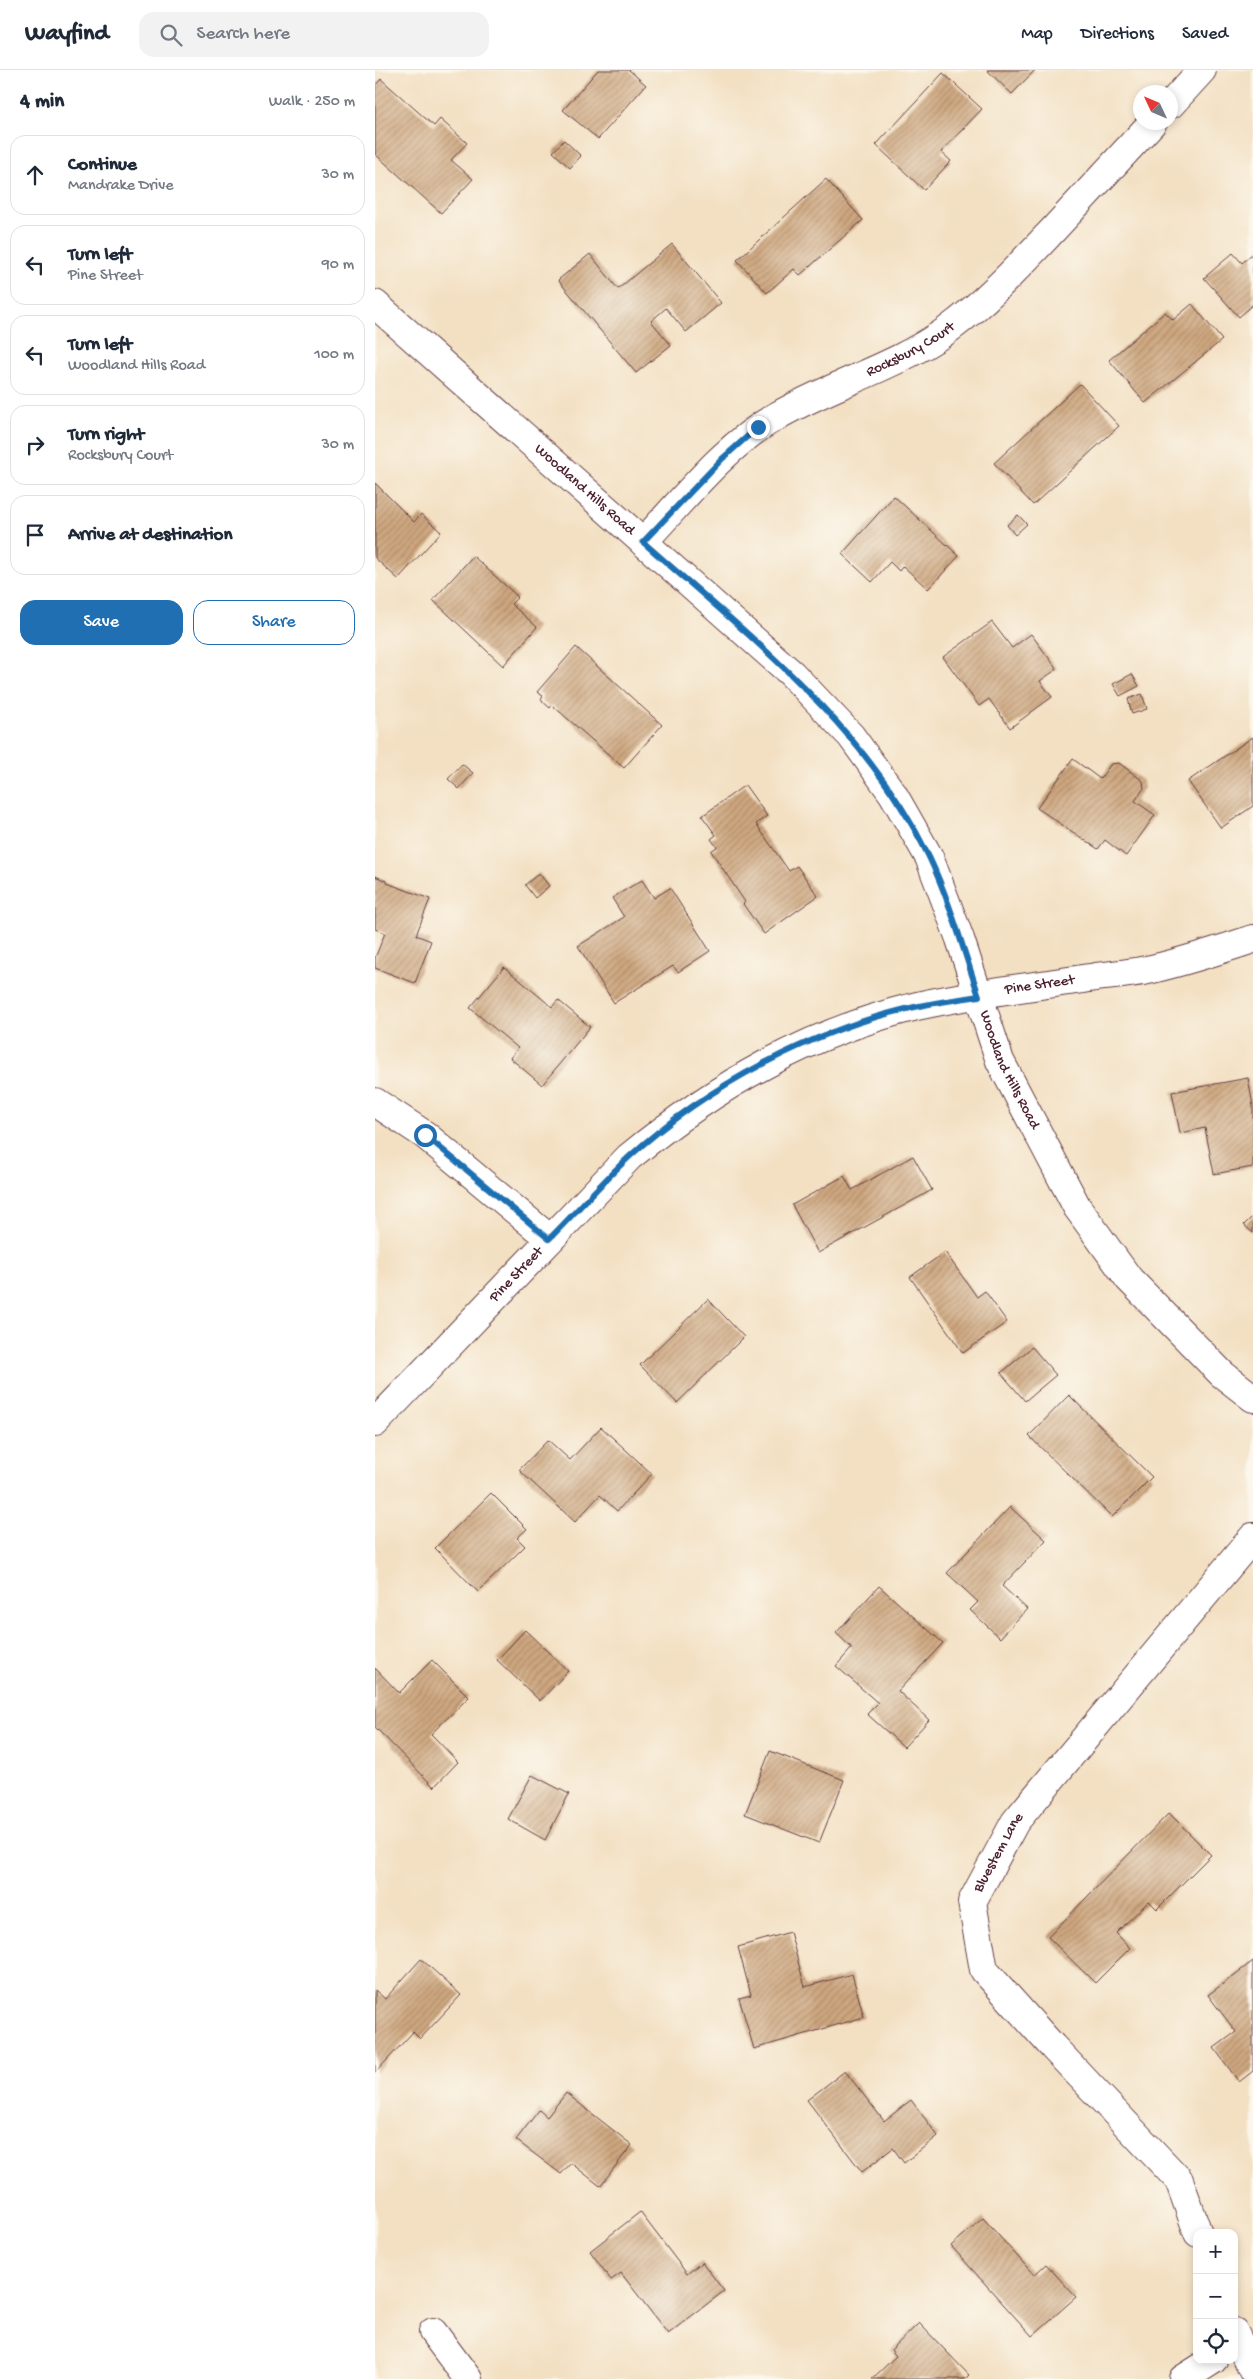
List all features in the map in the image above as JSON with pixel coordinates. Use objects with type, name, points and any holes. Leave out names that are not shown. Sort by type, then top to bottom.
[{"type":"street","points":[[1178,97],[1203,70]]},
{"type":"street","name":"Rocksbury Court","points":[[643,542],[722,459],[758,427],[798,405],[909,354],[945,331],[980,304],[1012,274],[1146,130]]},
{"type":"street","name":"Woodland Hills Road","points":[[375,304],[792,674],[851,736],[893,794],[929,857],[960,938],[1000,1061],[1077,1207],[1129,1280],[1222,1374],[1253,1398]]},
{"type":"street","name":"Pine Street","points":[[375,1423],[629,1157],[708,1097],[763,1064],[813,1041],[865,1021],[918,1006],[1150,969],[1211,954],[1253,939]]},
{"type":"street","points":[[375,1102],[425,1135],[549,1239]]},
{"type":"street","name":"Bluestem Lane","points":[[1197,2229],[1179,2180],[1053,2047],[984,1970],[972,1902],[1015,1822],[1253,1537]]},
{"type":"street","points":[[433,2332],[468,2379]]},
{"type":"street","points":[[1238,2345],[1253,2371]]},
{"type":"street","points":[[1183,2379],[1207,2364]]},
{"type":"building","points":[[598,70],[629,70],[646,85],[598,139],[563,110]]},
{"type":"building","points":[[987,70],[1035,70],[1012,94]]},
{"type":"building","points":[[943,73],[982,109],[941,152],[951,161],[924,190],[876,145]]},
{"type":"building","points":[[381,79],[434,126],[440,119],[467,143],[451,160],[473,179],[441,213],[375,154],[375,86]]},
{"type":"building","points":[[564,140],[581,156],[570,168],[553,152]]},
{"type":"building","points":[[826,179],[863,220],[800,275],[794,269],[767,293],[737,260]]},
{"type":"building","points":[[672,244],[721,303],[686,332],[666,308],[651,321],[671,345],[636,373],[558,280],[590,254],[618,289]]},
{"type":"building","points":[[1233,253],[1242,263],[1253,253],[1253,304],[1239,317],[1204,278]]},
{"type":"building","points":[[1192,304],[1222,340],[1145,403],[1109,360],[1165,312],[1173,320]]},
{"type":"building","points":[[1080,384],[1119,426],[1033,505],[994,463]]},
{"type":"building","points":[[375,483],[414,522],[421,514],[441,532],[398,579],[375,558]]},
{"type":"building","points":[[894,496],[959,556],[928,589],[903,566],[899,571],[890,562],[872,582],[842,554]]},
{"type":"building","points":[[1018,515],[1027,524],[1015,535],[1007,525]]},
{"type":"building","points":[[473,556],[518,597],[511,604],[537,627],[503,666],[433,600]]},
{"type":"building","points":[[992,622],[1012,648],[1031,634],[1057,669],[1040,681],[1052,697],[1010,728],[989,699],[979,706],[943,657]]},
{"type":"building","points":[[576,647],[662,725],[624,768],[552,705],[550,708],[541,700],[543,696],[537,692]]},
{"type":"building","points":[[1132,674],[1139,686],[1120,696],[1113,684]]},
{"type":"building","points":[[1142,694],[1147,709],[1132,714],[1128,699]]},
{"type":"building","points":[[1253,737],[1253,806],[1221,828],[1188,781]]},
{"type":"building","points":[[1073,759],[1100,779],[1111,764],[1119,763],[1143,781],[1144,788],[1135,801],[1155,815],[1126,856],[1105,840],[1098,849],[1037,808]]},
{"type":"building","points":[[462,764],[473,773],[459,789],[448,779]]},
{"type":"building","points":[[745,785],[767,816],[756,824],[789,871],[797,866],[818,896],[764,934],[743,904],[745,902],[711,851],[717,847],[711,839],[716,835],[702,816]]},
{"type":"building","points":[[539,873],[549,886],[535,898],[525,885]]},
{"type":"building","points":[[375,876],[387,881],[387,883],[430,899],[416,935],[431,941],[415,983],[375,968],[375,958],[385,933],[375,929]]},
{"type":"building","points":[[642,880],[654,898],[670,888],[710,951],[678,972],[673,966],[614,1003],[578,946],[624,917],[612,898]]},
{"type":"building","points":[[504,967],[552,1007],[558,1000],[590,1027],[542,1085],[510,1058],[518,1048],[470,1008]]},
{"type":"building","points":[[1248,1078],[1253,1106],[1253,1167],[1214,1174],[1205,1128],[1180,1133],[1172,1092]]},
{"type":"building","points":[[913,1156],[932,1190],[818,1253],[792,1205],[844,1176],[852,1190]]},
{"type":"building","points":[[1253,1216],[1253,1233],[1244,1225]]},
{"type":"building","points":[[945,1252],[977,1297],[985,1291],[1007,1322],[963,1353],[910,1277]]},
{"type":"building","points":[[708,1299],[744,1337],[677,1403],[640,1365]]},
{"type":"building","points":[[1032,1347],[1056,1375],[1025,1401],[1001,1373]]},
{"type":"building","points":[[1069,1395],[1152,1477],[1112,1517],[1029,1436]]},
{"type":"building","points":[[601,1427],[652,1474],[617,1511],[600,1495],[575,1522],[519,1470],[548,1440],[570,1460]]},
{"type":"building","points":[[491,1493],[527,1529],[517,1538],[525,1546],[478,1592],[435,1548]]},
{"type":"building","points":[[1010,1507],[1046,1540],[1002,1586],[1027,1609],[1000,1638],[970,1610],[978,1602],[947,1573]]},
{"type":"building","points":[[879,1586],[943,1643],[898,1691],[929,1720],[904,1747],[867,1714],[878,1703],[836,1666],[852,1648],[836,1633]]},
{"type":"building","points":[[525,1630],[568,1671],[540,1701],[497,1660]]},
{"type":"building","points":[[432,1660],[469,1697],[431,1734],[458,1762],[434,1787],[375,1727],[375,1668],[399,1693]]},
{"type":"building","points":[[770,1751],[844,1780],[819,1843],[745,1814]]},
{"type":"building","points":[[532,1775],[569,1794],[545,1840],[508,1819]]},
{"type":"building","points":[[1169,1813],[1211,1855],[1157,1909],[1149,1901],[1116,1933],[1130,1948],[1095,1983],[1048,1937]]},
{"type":"building","points":[[790,1932],[805,1987],[852,1974],[864,2017],[754,2049],[739,1998],[751,1995],[738,1947]]},
{"type":"building","points":[[421,1959],[461,1995],[420,2039],[413,2032],[375,2073],[375,1990],[385,1999]]},
{"type":"building","points":[[1253,1961],[1253,2071],[1239,2082],[1214,2048],[1236,2032],[1208,1995]]},
{"type":"building","points":[[845,2071],[884,2121],[911,2100],[938,2136],[904,2163],[893,2148],[862,2172],[807,2100]]},
{"type":"building","points":[[566,2093],[632,2145],[600,2186],[571,2163],[561,2174],[516,2140],[539,2110],[547,2117]]},
{"type":"building","points":[[640,2212],[687,2274],[702,2262],[724,2291],[668,2334],[621,2273],[611,2280],[590,2251]]},
{"type":"building","points":[[983,2218],[1034,2275],[1046,2264],[1076,2297],[1032,2336],[951,2246]]},
{"type":"building","points":[[919,2323],[969,2375],[965,2379],[872,2379],[896,2356],[891,2350]]},
{"type":"route","points":[[425,1135],[549,1239],[629,1157],[671,1123],[716,1092],[763,1064],[813,1041],[865,1021],[918,1006],[979,996],[960,938],[929,857],[893,794],[851,736],[792,674],[643,542],[722,459],[758,427]]}]
